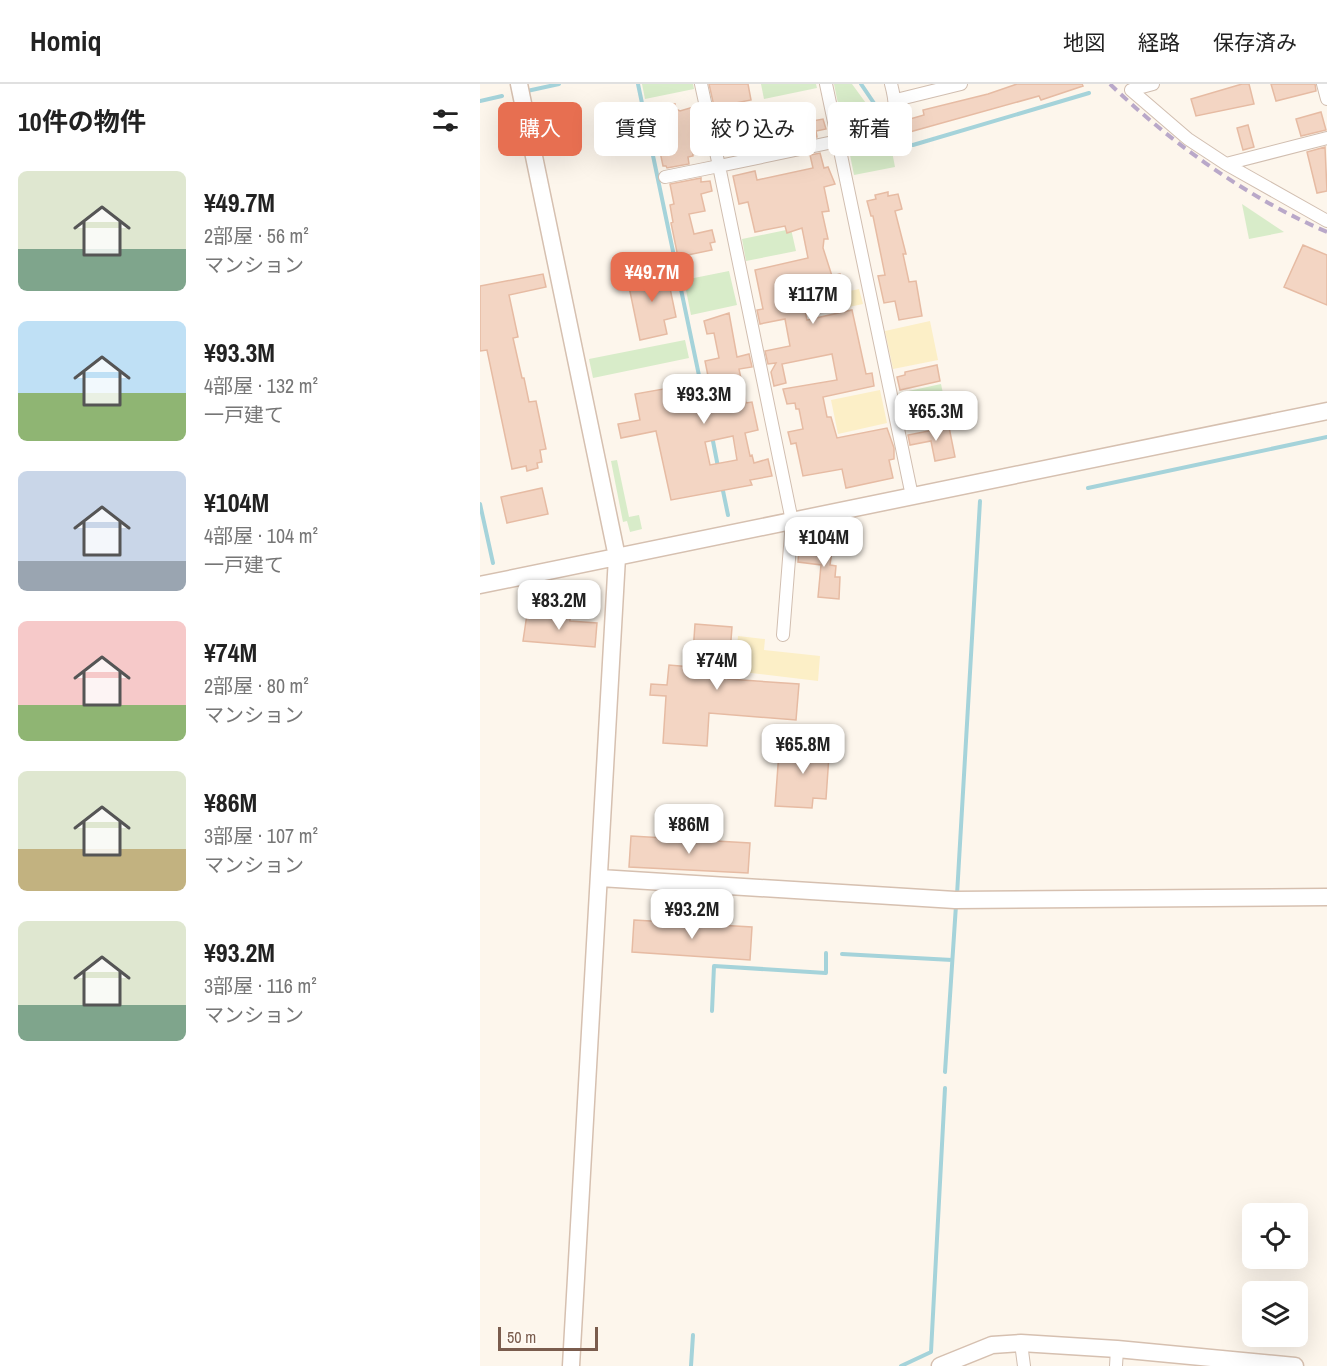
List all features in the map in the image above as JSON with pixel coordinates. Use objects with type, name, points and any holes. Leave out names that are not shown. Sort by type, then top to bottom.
[{"type":"street","points":[[519,84],[617,557],[571,1366]]},
{"type":"street","points":[[701,84],[792,521],[783,634]]},
{"type":"street","points":[[826,84],[830,102]]},
{"type":"street","points":[[891,84],[896,100],[961,84]]},
{"type":"street","points":[[1153,84],[1131,90],[1188,139],[1226,165],[1327,221]]},
{"type":"street","points":[[1323,84],[1327,99]]},
{"type":"street","points":[[1226,165],[1327,138]]},
{"type":"street","points":[[665,177],[828,143]]},
{"type":"street","points":[[841,156],[912,496]]},
{"type":"street","points":[[480,585],[1327,411]]},
{"type":"street","points":[[600,878],[955,900],[1327,897]]},
{"type":"street","points":[[1021,1343],[1024,1366]]},
{"type":"street","points":[[940,1366],[992,1345],[1021,1343],[1117,1348],[1204,1363],[1295,1366]]},
{"type":"street","points":[[1116,1366],[1117,1348]]},
{"type":"green space","points":[[642,84],[693,84],[694,89],[645,99]]},
{"type":"green space","points":[[761,84],[816,84],[817,88],[764,99]]},
{"type":"green space","points":[[834,84],[852,84],[865,102],[838,102]]},
{"type":"green space","points":[[850,156],[893,156],[895,167],[854,175]]},
{"type":"green space","points":[[1242,204],[1284,232],[1249,239]]},
{"type":"green space","points":[[791,229],[796,251],[746,261],[742,239]]},
{"type":"green space","points":[[729,271],[737,305],[691,315],[684,280]]},
{"type":"green space","points":[[685,340],[689,358],[593,378],[589,359]]},
{"type":"green space","points":[[941,384],[945,403],[903,412],[899,393]]},
{"type":"green space","points":[[617,460],[629,517],[639,515],[642,529],[630,532],[627,521],[623,522],[611,461]]},
{"type":"sand","points":[[859,289],[863,304],[811,315],[808,300]]},
{"type":"sand","points":[[930,321],[938,360],[893,369],[885,331]]},
{"type":"sand","points":[[880,390],[887,423],[838,434],[831,400]]},
{"type":"sand","points":[[738,636],[765,639],[764,650],[820,656],[818,681],[734,671]]},
{"type":"building","points":[[709,84],[748,84],[751,100],[713,102]]},
{"type":"building","points":[[1017,84],[1082,84],[1083,86],[1041,100],[1039,96],[912,131],[912,118],[924,115],[923,110],[988,94]]},
{"type":"building","points":[[1249,84],[1254,104],[1196,116],[1191,99]]},
{"type":"building","points":[[1271,84],[1315,84],[1316,91],[1276,101]]},
{"type":"building","points":[[690,108],[690,156],[693,156],[688,157],[689,164],[667,168],[663,166],[661,156],[678,156],[678,110]]},
{"type":"building","points":[[1321,112],[1326,130],[1301,136],[1296,119]]},
{"type":"building","points":[[823,119],[826,129],[816,131],[816,120]]},
{"type":"building","points":[[1248,125],[1254,147],[1243,150],[1237,128]]},
{"type":"building","points":[[1325,147],[1327,191],[1317,193],[1307,152]]},
{"type":"building","points":[[820,153],[824,168],[828,167],[835,184],[824,187],[829,211],[822,212],[828,239],[824,239],[823,248],[832,276],[840,274],[843,289],[802,297],[807,320],[852,310],[866,374],[872,373],[874,386],[823,397],[827,417],[831,417],[837,438],[887,428],[894,448],[894,459],[889,460],[893,478],[846,488],[842,469],[803,476],[796,443],[791,444],[788,432],[803,429],[799,409],[796,409],[795,403],[787,404],[783,389],[837,380],[832,354],[782,364],[786,383],[774,386],[771,372],[776,363],[768,364],[765,351],[790,346],[785,319],[760,324],[757,310],[763,309],[755,270],[808,258],[802,228],[787,233],[785,226],[755,232],[748,202],[739,204],[733,176],[755,171],[757,180],[813,168],[810,156],[816,156]]},
{"type":"building","points":[[701,178],[701,182],[710,181],[712,191],[701,194],[705,211],[689,214],[694,234],[712,230],[715,242],[710,243],[712,250],[678,257],[671,223],[673,222],[670,205],[674,204],[670,184]]},
{"type":"building","points":[[888,192],[888,196],[898,194],[902,209],[895,211],[906,254],[903,254],[909,282],[916,281],[922,316],[899,320],[895,301],[884,303],[878,276],[885,275],[873,216],[871,216],[867,201],[876,199],[875,195]]},
{"type":"building","points":[[1303,245],[1327,255],[1327,305],[1284,287]]},
{"type":"building","points":[[666,269],[676,317],[664,320],[667,334],[640,340],[627,277]]},
{"type":"building","points":[[543,274],[546,287],[509,295],[518,337],[513,338],[522,378],[524,378],[529,402],[536,401],[546,449],[540,450],[542,462],[537,463],[538,468],[527,471],[526,466],[512,469],[487,350],[480,351],[480,286]]},
{"type":"building","points":[[729,313],[737,357],[749,354],[752,367],[739,369],[746,403],[752,402],[758,430],[745,433],[750,456],[752,455],[754,463],[768,459],[772,476],[750,480],[752,485],[671,500],[656,431],[621,438],[618,424],[640,420],[635,394],[709,381],[705,361],[719,358],[714,333],[707,334],[704,321]],"holes":[[[733,436],[737,460],[710,465],[705,442]]]},
{"type":"building","points":[[937,365],[940,381],[900,390],[897,377],[905,375],[905,372]]},
{"type":"building","points":[[949,427],[955,457],[935,461],[931,441],[910,445],[908,435]]},
{"type":"building","points":[[542,488],[548,514],[507,523],[501,497]]},
{"type":"building","points":[[825,537],[834,538],[830,565],[836,566],[835,577],[840,577],[839,599],[818,597],[821,565],[798,562],[799,549],[818,551]]},
{"type":"building","points":[[527,614],[570,617],[570,621],[597,623],[595,647],[523,641]]},
{"type":"building","points":[[695,624],[732,627],[728,679],[799,684],[796,720],[709,713],[707,746],[663,743],[666,696],[650,695],[651,684],[667,685],[669,665],[692,667]]},
{"type":"building","points":[[805,739],[830,741],[826,799],[813,798],[812,808],[775,806],[779,752],[804,754]]},
{"type":"building","points":[[631,836],[750,843],[748,873],[629,867]]},
{"type":"building","points":[[634,920],[752,927],[750,960],[632,952]]},
{"type":"waterway","points":[[527,91],[559,84]]},
{"type":"waterway","points":[[638,84],[701,385]]},
{"type":"waterway","points":[[861,84],[873,102]]},
{"type":"waterway","points":[[912,145],[1089,93]]},
{"type":"waterway","points":[[480,101],[502,96]]},
{"type":"waterway","points":[[712,436],[718,467]]},
{"type":"waterway","points":[[1088,488],[1327,437]]},
{"type":"waterway","points":[[722,486],[728,515]]},
{"type":"waterway","points":[[957,895],[980,501]]},
{"type":"waterway","points":[[480,504],[493,563]]},
{"type":"waterway","points":[[945,1072],[956,905]]},
{"type":"waterway","points":[[712,1011],[714,966],[826,973],[826,953]]},
{"type":"waterway","points":[[842,954],[952,960]]},
{"type":"waterway","points":[[901,1366],[931,1352],[945,1088]]},
{"type":"waterway","points":[[691,1366],[693,1335]]},
{"type":"railway","points":[[1110,84],[1159,128],[1212,168],[1268,203],[1327,232]]}]
